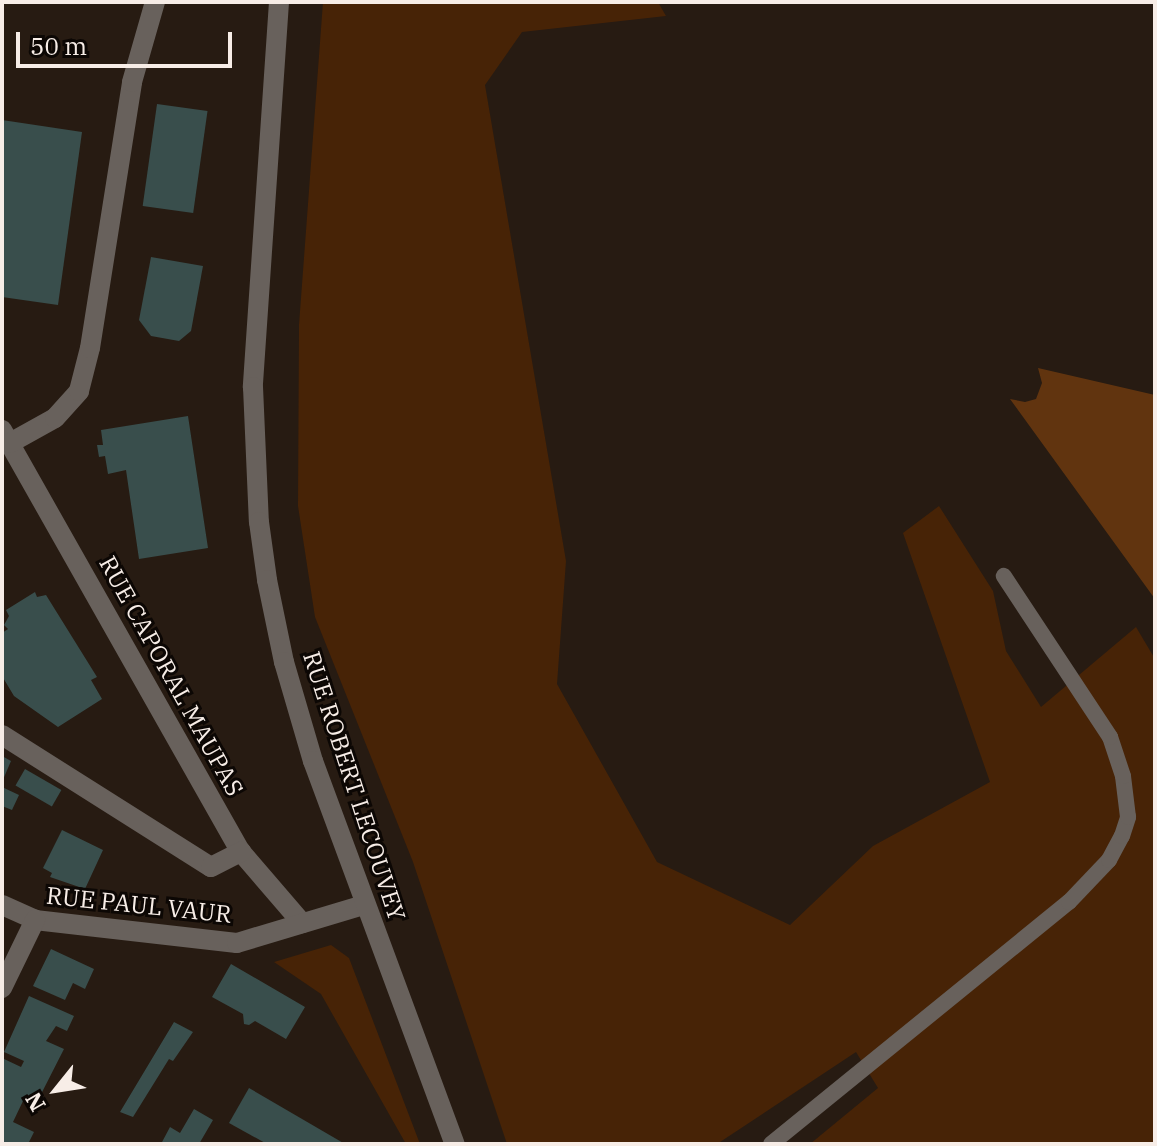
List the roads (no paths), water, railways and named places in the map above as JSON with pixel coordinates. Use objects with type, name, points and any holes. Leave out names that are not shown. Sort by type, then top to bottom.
[{"type":"street","name":"RUE CAPORAL MAUPAS","points":[[155,2],[132,82],[90,348],[79,391],[55,418],[6,436],[241,852],[302,923]]},
{"type":"street","name":"RUE ROBERT LECOUVEY","points":[[279,2],[253,387],[259,522],[284,662],[313,761],[455,1144]]},
{"type":"street","points":[[2,735],[211,867],[241,852]]},
{"type":"street","name":"RUE PAUL VAUR","points":[[2,905],[35,920],[237,943],[364,905]]},
{"type":"street","points":[[2,988],[35,920]]},
{"type":"lane","points":[[771,1144],[1069,902],[1109,860],[1122,836],[1128,817],[1123,776],[1110,737],[1004,576]]}]
